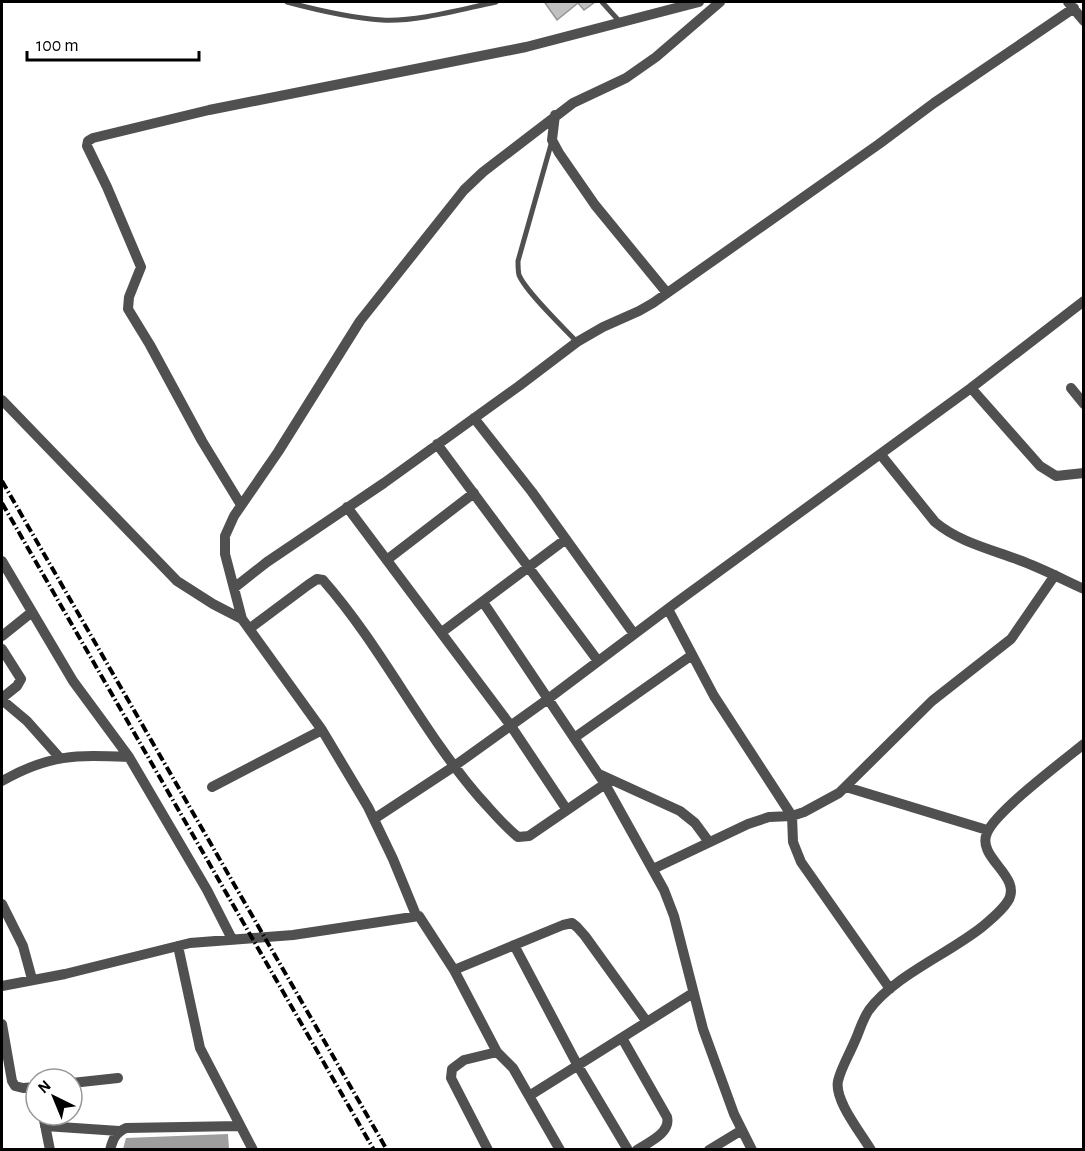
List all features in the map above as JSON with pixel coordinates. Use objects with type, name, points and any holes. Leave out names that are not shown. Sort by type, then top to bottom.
[{"type":"street","points":[[241,505],[202,441],[128,309],[129,297],[141,267],[87,146],[88,141],[209,110],[526,48],[699,2]]},
{"type":"street","points":[[560,1149],[513,1068],[497,1052],[454,970],[421,918],[416,915],[374,819],[322,730],[242,619],[225,554],[225,536],[234,516],[279,452],[360,321],[443,214],[471,182],[555,115],[573,103],[634,73],[720,2]]},
{"type":"street","points":[[234,588],[267,562],[384,483],[577,342],[639,311],[667,293],[1073,4],[1083,21]]},
{"type":"street","points":[[555,115],[552,140],[595,205],[667,293]]},
{"type":"street","points":[[374,819],[453,767],[548,699],[971,388],[1083,301]]},
{"type":"street","points":[[971,388],[1040,466],[1056,476],[1083,473]]},
{"type":"street","points":[[1071,388],[1083,404]]},
{"type":"street","points":[[2,400],[177,581],[242,619]]},
{"type":"street","points":[[474,418],[566,539],[634,634]]},
{"type":"street","points":[[437,444],[598,661]]},
{"type":"street","points":[[880,455],[935,522],[945,530],[963,540],[1055,575],[1083,589]]},
{"type":"street","points":[[388,560],[474,493]]},
{"type":"street","points":[[347,507],[511,726],[567,810]]},
{"type":"street","points":[[442,632],[566,539]]},
{"type":"street","points":[[2,561],[84,698],[129,757],[207,890],[232,939]]},
{"type":"street","points":[[653,869],[769,817],[792,816],[827,801],[846,787],[932,701],[1011,639],[1055,575]]},
{"type":"street","points":[[249,629],[317,579],[323,580],[369,642],[453,767],[504,825],[518,837],[529,836],[605,784]]},
{"type":"street","points":[[483,602],[605,784],[664,890],[674,916],[693,993],[717,1068],[748,1148]]},
{"type":"street","points":[[668,609],[723,711],[792,816],[793,842],[801,862],[890,990]]},
{"type":"street","points":[[2,636],[32,612]]},
{"type":"street","points":[[2,649],[21,681],[2,699],[27,721],[59,757]]},
{"type":"street","points":[[574,738],[692,655]]},
{"type":"street","points":[[212,787],[322,730]]},
{"type":"street","points":[[871,1149],[842,1102],[838,1091],[838,1082],[868,1012],[890,990],[997,915],[1008,901],[1011,893],[1010,884],[986,848],[987,830],[1005,810],[1083,744]]},
{"type":"street","points":[[2,781],[47,760],[59,757],[129,757]]},
{"type":"street","points":[[598,774],[680,812],[695,823],[709,842]]},
{"type":"street","points":[[846,787],[987,830]]},
{"type":"street","points":[[2,904],[23,945],[32,979]]},
{"type":"street","points":[[2,986],[65,974],[178,946],[232,939],[293,935],[416,915]]},
{"type":"street","points":[[454,970],[572,923],[585,936],[647,1022]]},
{"type":"street","points":[[513,945],[578,1066],[628,1149]]},
{"type":"street","points":[[178,946],[200,1048],[253,1149]]},
{"type":"street","points":[[530,1096],[693,993]]},
{"type":"street","points":[[2,1024],[12,1081],[15,1086],[24,1088]]},
{"type":"street","points":[[622,1038],[669,1124],[662,1134],[637,1149]]},
{"type":"street","points":[[488,1149],[451,1078],[452,1069],[464,1060],[497,1052]]},
{"type":"street","points":[[84,1082],[118,1078]]},
{"type":"street","points":[[84,1126],[120,1131]]},
{"type":"street","points":[[110,1149],[113,1137],[126,1128],[240,1126]]},
{"type":"street","points":[[45,1127],[50,1149]]},
{"type":"street","points":[[709,1149],[742,1130]]},
{"type":"lane","points":[[287,2],[383,20],[418,17],[496,2]]},
{"type":"lane","points":[[602,2],[621,23]]},
{"type":"lane","points":[[552,140],[518,268],[519,275],[529,290],[577,342]]},
{"type":"shaded area","points":[[228,1134],[229,1149],[123,1149],[126,1138]]},
{"type":"building","points":[[595,2],[584,10],[578,3],[557,20],[545,3]]},
{"type":"railway","points":[[2,481],[387,1150]]},
{"type":"railway","points":[[2,503],[374,1150]]}]
